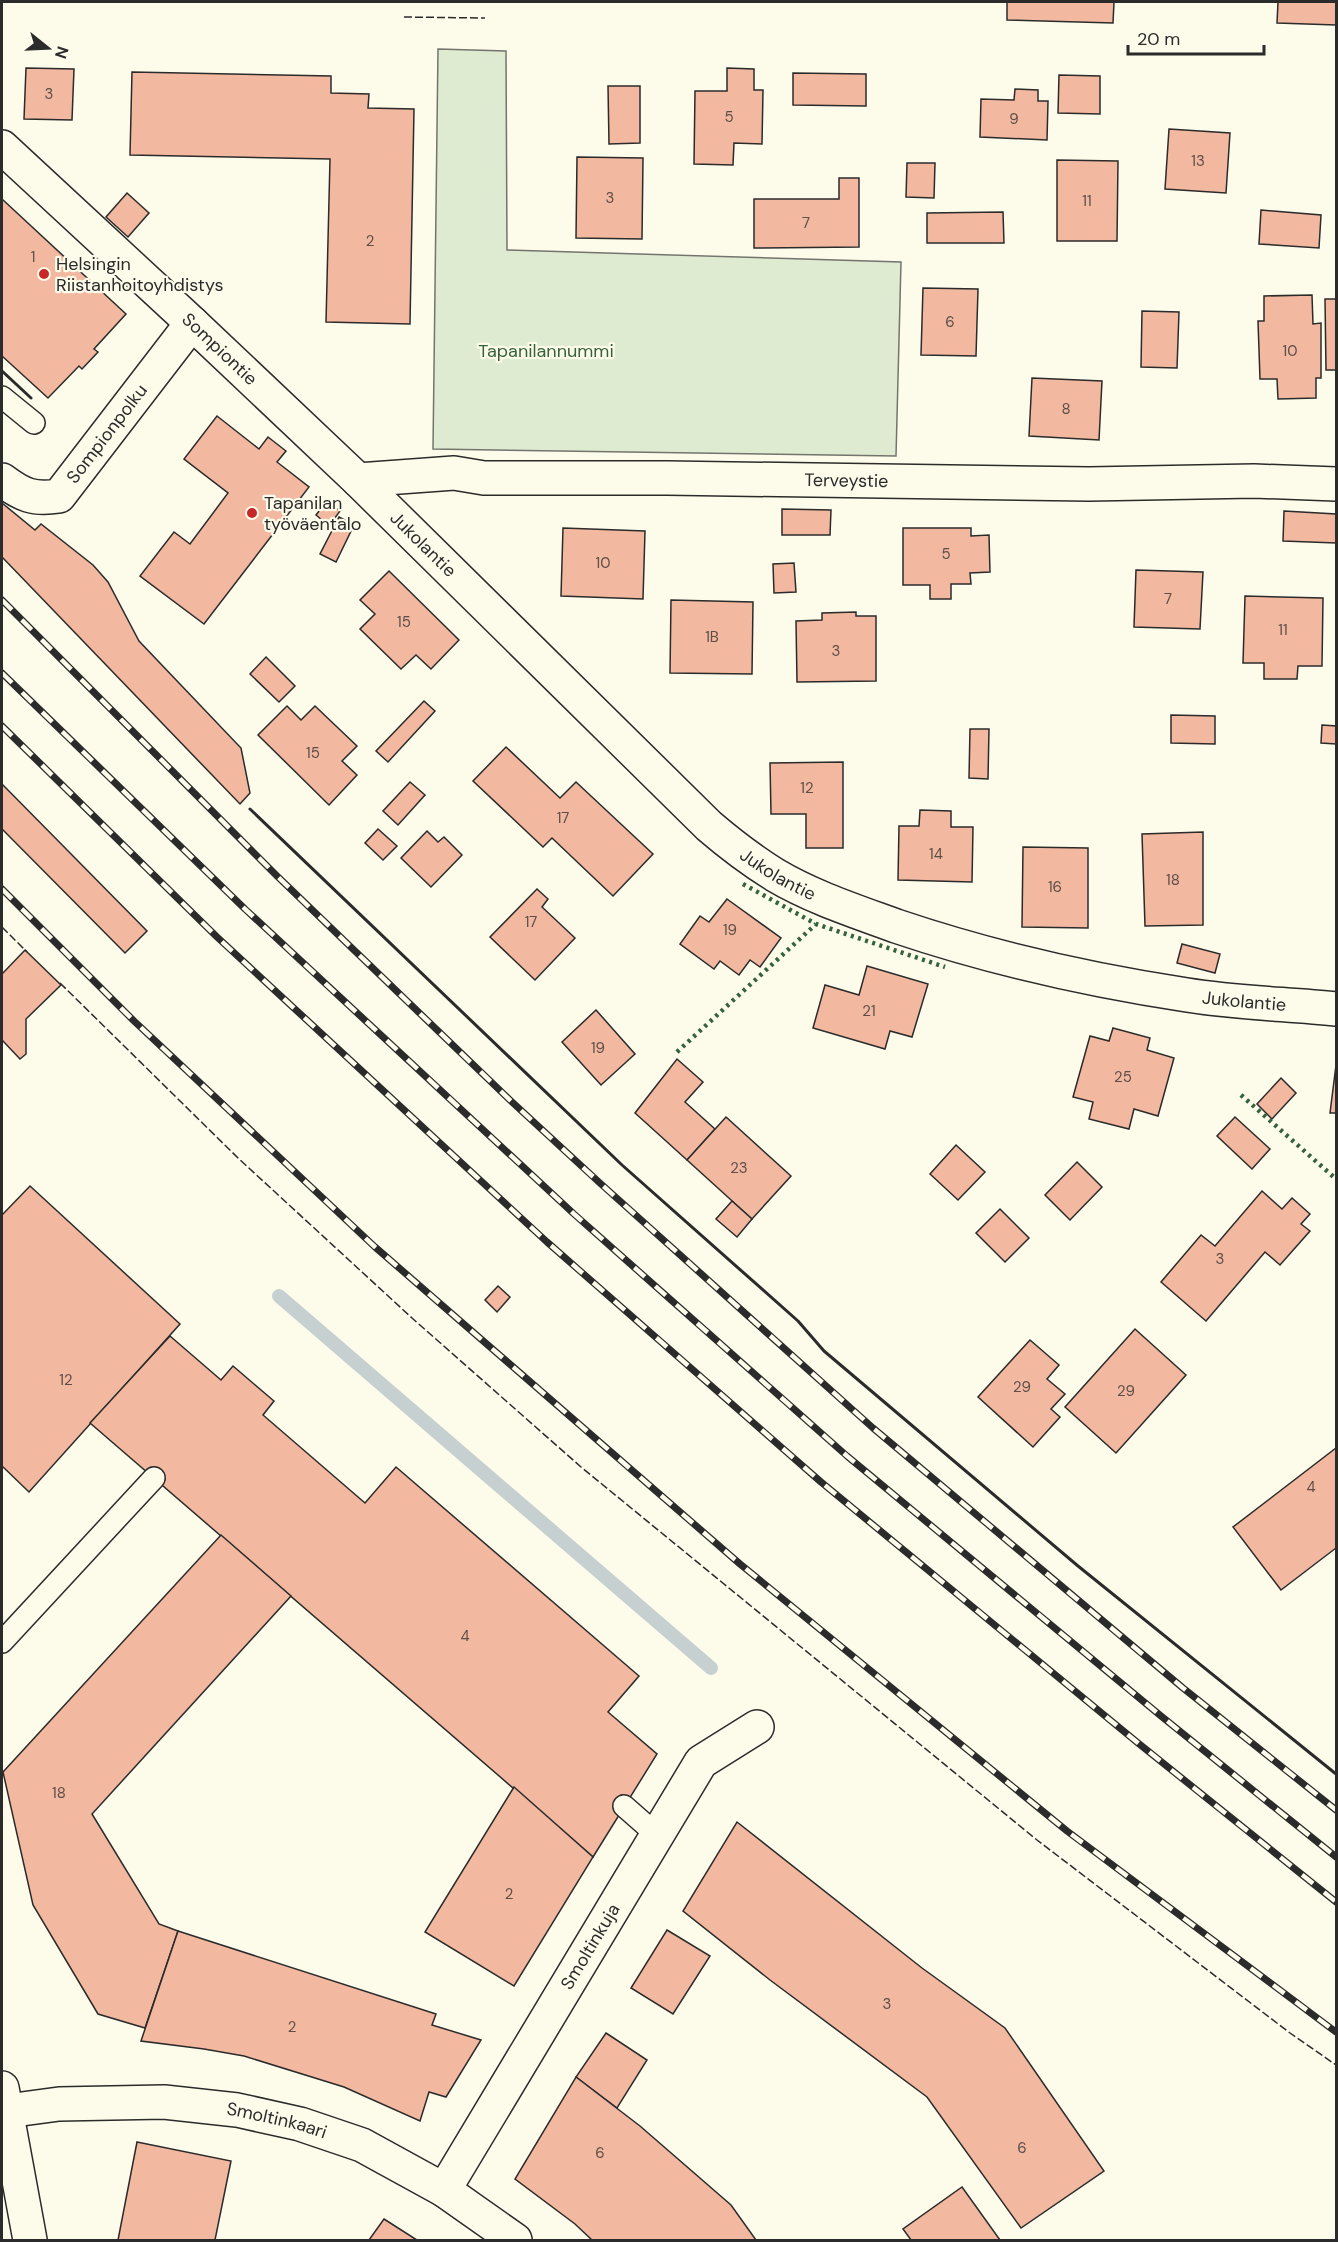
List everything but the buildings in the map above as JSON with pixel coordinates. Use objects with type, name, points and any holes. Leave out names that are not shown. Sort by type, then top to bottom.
[{"type":"street","name":"Sompiontie","points":[[2,147],[358,480]]},
{"type":"street","name":"Sompionpolku","points":[[2,480],[23,495],[44,498],[59,496],[192,323]]},
{"type":"street","name":"Terveystie","points":[[358,480],[454,473],[484,478],[667,478],[1089,484],[1254,481],[1336,484]]},
{"type":"street","name":"Jukolantie","points":[[358,480],[709,826],[744,855],[776,876],[850,910],[987,955],[1188,996],[1336,1009]]},
{"type":"street","name":"Smoltinkuja","points":[[444,2190],[701,1762],[757,1727]]},
{"type":"street","name":"Smoltinkaari","points":[[4,2099],[59,2104],[164,2102],[237,2110],[300,2124],[362,2145],[444,2190],[515,2241]]},
{"type":"street","points":[[4,2099],[30,2241]]},
{"type":"lane","points":[[2,397],[34,423]]},
{"type":"lane","points":[[2,1642],[154,1478]]},
{"type":"lane","points":[[624,1806],[657,1835]]},
{"type":"green space","name":"Tapanilannummi","points":[[438,49],[506,51],[507,250],[901,262],[896,456],[433,449]]},
{"type":"waterway","points":[[279,1296],[711,1668]]},
{"type":"railway","points":[[2,600],[277,876],[512,1102],[601,1184],[873,1428],[1183,1688],[1336,1810]]},
{"type":"railway","points":[[2,673],[245,909],[574,1214],[847,1456],[1161,1716],[1336,1857]]},
{"type":"railway","points":[[2,726],[217,937],[547,1242],[821,1482],[1138,1743],[1336,1902]]},
{"type":"railway","points":[[2,889],[134,1021],[375,1247],[740,1564],[1067,1831],[1336,2032]]},
{"type":"hedge","points":[[743,884],[816,924],[945,967]]},
{"type":"hedge","points":[[677,1052],[816,924]]},
{"type":"hedge","points":[[1241,1095],[1336,1179]]},
{"type":"fence","points":[[404,17],[485,18]]},
{"type":"fence","points":[[2,927],[27,952]]},
{"type":"fence","points":[[60,983],[238,1158],[412,1318],[581,1467],[1037,1840],[1290,2033],[1336,2065]]},
{"type":"wall","points":[[2,371],[31,398]]},
{"type":"wall","points":[[250,809],[622,1165],[798,1321],[824,1351],[1078,1566],[1336,1774]]},
{"type":"place","name":"Helsingin Riistanhoitoyhdistys","points":[[44,274]]},
{"type":"place","name":"Tapanilan työväentalo","points":[[252,513]]}]
